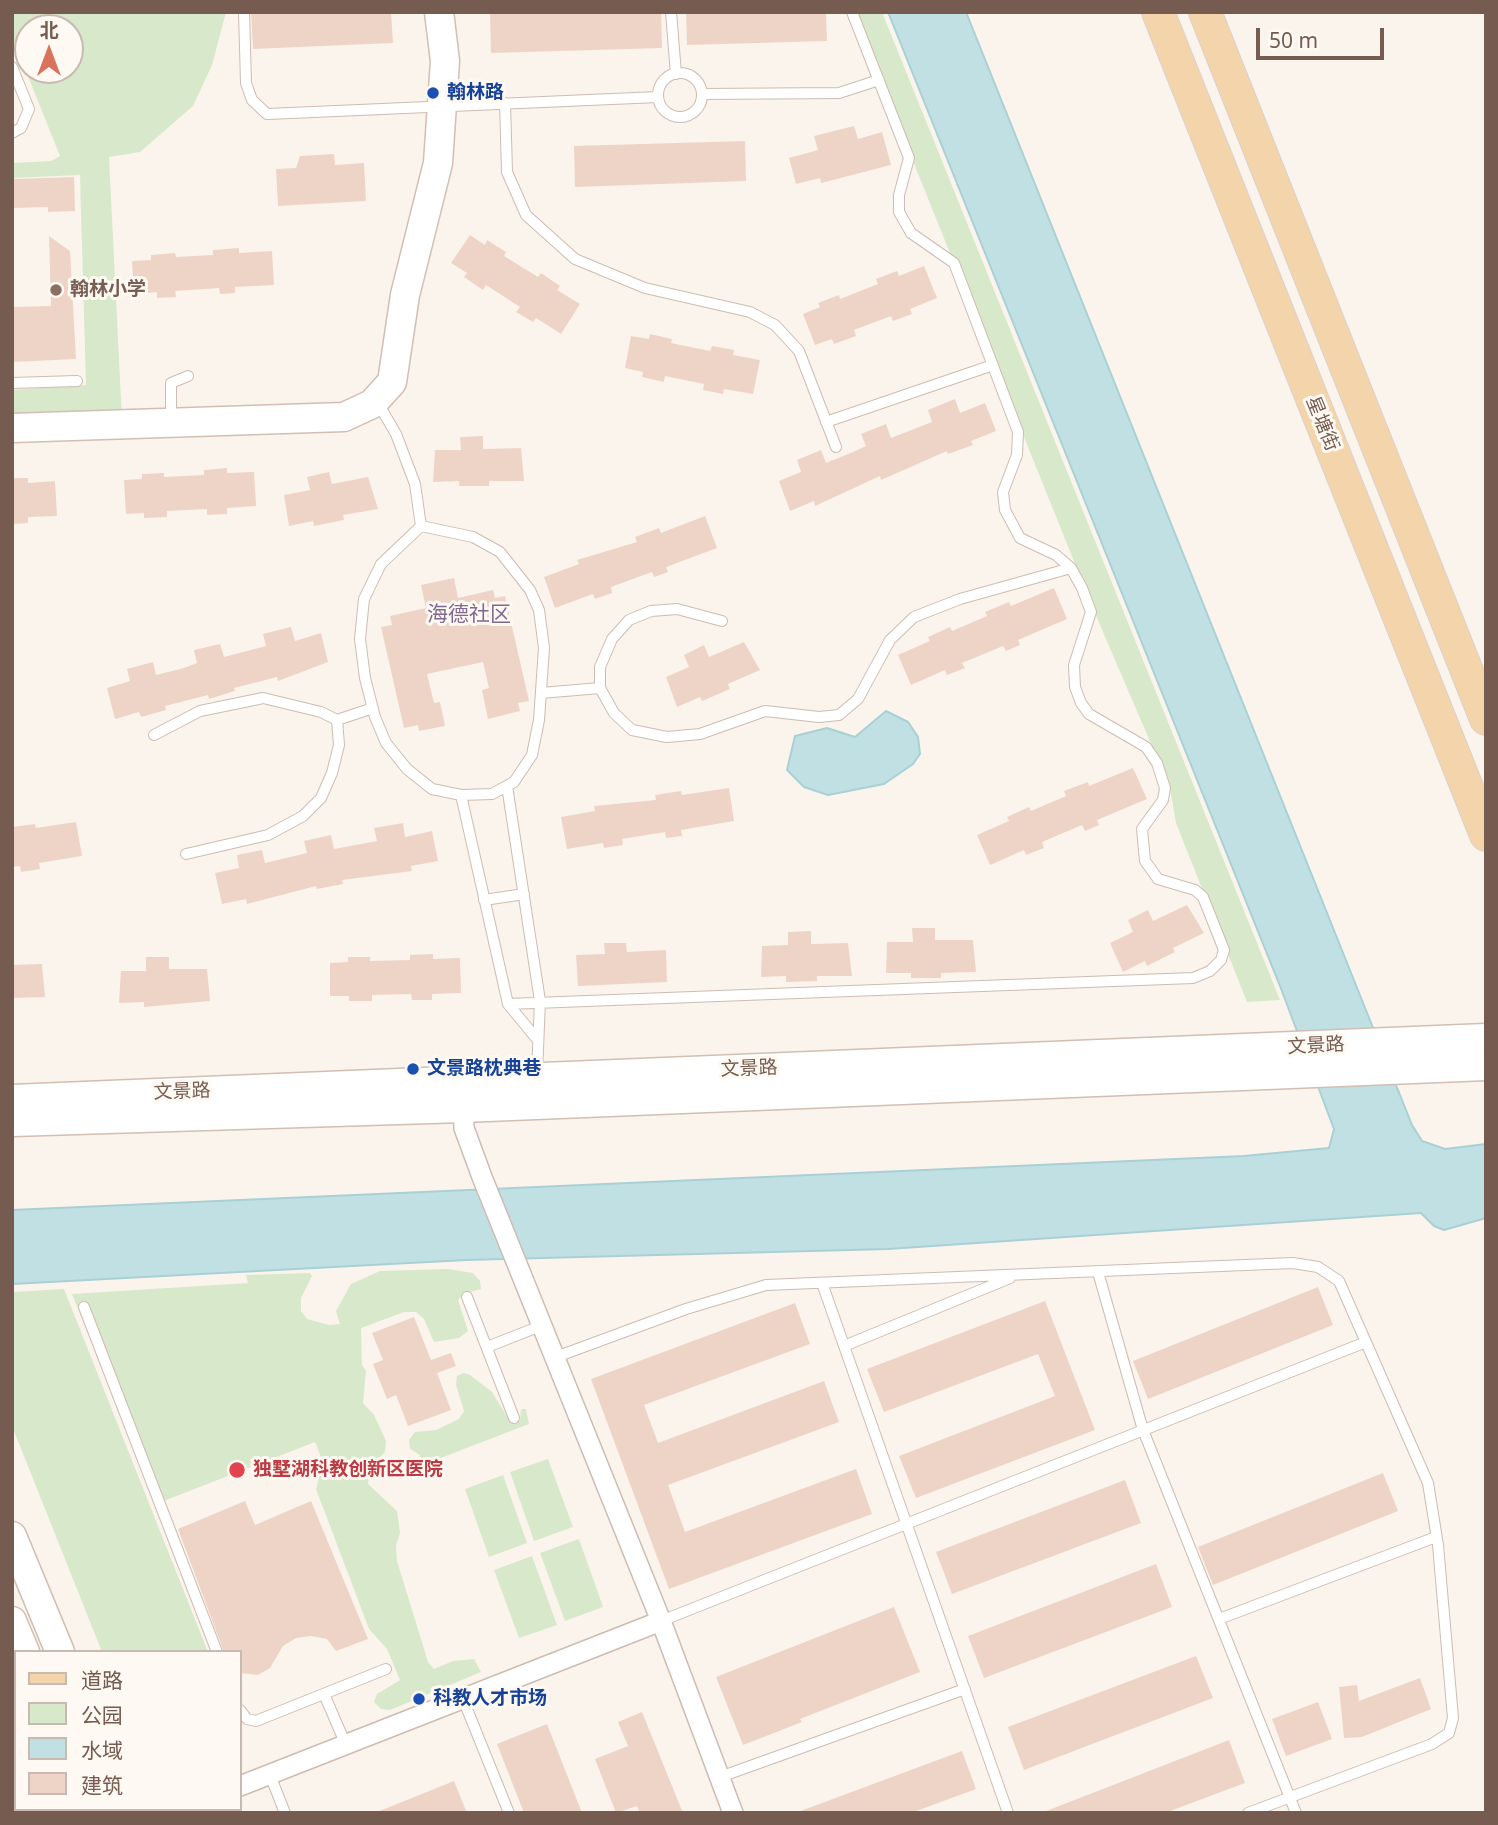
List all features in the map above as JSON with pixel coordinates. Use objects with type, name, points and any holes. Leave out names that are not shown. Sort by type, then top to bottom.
[{"type":"main road","points":[[12,428],[344,417],[376,400],[392,382],[405,295],[438,163],[445,61],[439,12]]},
{"type":"main road","name":"星塘街","points":[[1158,12],[1486,835]]},
{"type":"main road","points":[[1205,12],[1486,719]]},
{"type":"main road","name":"文景路","points":[[12,1122],[463,1108],[1285,1062],[1388,1043],[1486,1038]]},
{"type":"main road","name":"文景路","points":[[12,1099],[537,1077],[1285,1062],[1395,1070],[1486,1066]]},
{"type":"main road","points":[[14,1546],[59,1650]]},
{"type":"main road","points":[[12,1621],[24,1650]]},
{"type":"street","points":[[463,1108],[464,1128],[482,1177],[661,1621],[733,1813]]},
{"type":"street","points":[[242,1785],[661,1621]]},
{"type":"lane","points":[[244,12],[246,83],[252,100],[267,114],[658,97]]},
{"type":"lane","points":[[671,12],[676,74]]},
{"type":"lane","points":[[508,1004],[1192,978],[1210,971],[1221,960],[1224,950],[1203,897],[1195,890],[1158,879],[1145,861],[1142,829],[1163,800],[1165,788],[1157,763],[1146,747],[1089,714],[1075,687],[1074,665],[1091,612],[1071,568],[1056,555],[1020,538],[1005,510],[1003,492],[1020,444],[954,263],[911,233],[899,212],[899,195],[909,158],[852,12]]},
{"type":"lane","points":[[12,67],[29,108],[21,128],[12,133]]},
{"type":"lane","points":[[676,74],[694,77],[702,94],[696,110],[683,117],[663,110],[658,97],[661,83],[676,74]]},
{"type":"lane","points":[[702,94],[839,93],[878,80]]},
{"type":"lane","points":[[505,103],[506,172],[526,215],[575,259],[645,288],[750,312],[775,324],[799,351],[836,447]]},
{"type":"lane","points":[[826,422],[993,365]]},
{"type":"lane","points":[[171,423],[171,383],[188,376]]},
{"type":"lane","points":[[12,383],[77,381]]},
{"type":"lane","points":[[376,400],[396,434],[415,484],[421,526]]},
{"type":"lane","points":[[421,526],[473,537],[500,552],[530,590],[539,610],[544,648],[532,755],[514,782],[492,794],[461,795],[432,789],[407,769],[386,743],[373,708],[360,639],[363,599],[382,564],[421,526]]},
{"type":"lane","points":[[722,621],[677,609],[651,611],[629,620],[612,639],[600,667],[600,688],[614,713],[632,730],[667,737],[700,734],[765,711],[819,717],[839,715],[858,699],[890,640],[914,617],[960,599],[1071,568]]},
{"type":"lane","points":[[541,693],[600,688]]},
{"type":"lane","points":[[154,735],[200,711],[263,698],[320,712],[337,720],[373,708]]},
{"type":"lane","points":[[186,854],[268,835],[303,816],[320,798],[332,773],[339,745],[337,720]]},
{"type":"lane","points":[[508,786],[540,1001],[536,1038],[537,1077]]},
{"type":"lane","points":[[461,795],[508,1004],[536,1038]]},
{"type":"lane","points":[[484,900],[524,894]]},
{"type":"lane","points":[[556,1357],[766,1285],[1293,1264],[1318,1267],[1339,1281],[1428,1483],[1436,1537],[1453,1718],[1449,1733],[1432,1744],[1248,1813]]},
{"type":"lane","points":[[1098,1272],[1143,1430],[1296,1813]]},
{"type":"lane","points":[[844,1346],[1017,1275]]},
{"type":"lane","points":[[822,1283],[1008,1813]]},
{"type":"lane","points":[[467,1297],[514,1418]]},
{"type":"lane","points":[[84,1307],[216,1650]]},
{"type":"lane","points":[[487,1347],[543,1325]]},
{"type":"lane","points":[[661,1621],[1366,1342]]},
{"type":"lane","points":[[1219,1619],[1436,1537]]},
{"type":"lane","points":[[242,1713],[247,1719],[256,1721],[386,1669]]},
{"type":"lane","points":[[720,1777],[965,1689]]},
{"type":"lane","points":[[324,1694],[346,1745]]},
{"type":"lane","points":[[463,1699],[509,1813]]},
{"type":"lane","points":[[270,1775],[285,1813]]},
{"type":"green space","points":[[12,12],[226,12],[212,65],[193,106],[140,152],[109,157],[122,420],[12,423],[12,390],[86,385],[80,175],[12,178],[12,163],[51,161],[60,156],[31,84],[84,84],[84,14],[14,14],[14,41]]},
{"type":"green space","points":[[853,12],[882,12],[1280,1000],[1247,1002],[1176,823],[1170,788],[1094,611]]},
{"type":"green space","points":[[448,1269],[473,1273],[480,1281],[481,1289],[463,1294],[458,1300],[468,1331],[459,1338],[434,1342],[424,1319],[416,1312],[404,1312],[361,1328],[362,1365],[366,1371],[363,1403],[374,1415],[386,1441],[385,1452],[370,1467],[368,1484],[397,1511],[400,1533],[396,1545],[397,1561],[428,1662],[434,1669],[453,1661],[474,1659],[481,1672],[390,1710],[381,1709],[374,1702],[377,1694],[400,1680],[387,1649],[369,1629],[316,1489],[323,1462],[315,1442],[156,1504],[72,1294],[248,1283],[246,1275],[310,1273],[312,1276],[301,1298],[301,1311],[307,1319],[329,1325],[340,1324],[336,1311],[351,1284],[380,1271]]},
{"type":"green space","points":[[64,1289],[207,1650],[101,1650],[12,1426],[12,1292]]},
{"type":"green space","points":[[464,1373],[492,1392],[511,1423],[520,1421],[521,1409],[526,1409],[529,1424],[438,1459],[418,1463],[420,1455],[410,1449],[409,1440],[415,1432],[436,1430],[459,1419],[464,1411],[456,1385],[457,1376]]},
{"type":"green space","points":[[548,1459],[573,1527],[534,1541],[510,1472]]},
{"type":"green space","points":[[503,1475],[527,1543],[489,1557],[465,1489]]},
{"type":"green space","points":[[579,1539],[603,1607],[565,1621],[540,1553]]},
{"type":"green space","points":[[532,1556],[557,1625],[519,1638],[494,1570]]},
{"type":"water","points":[[888,12],[966,12],[1412,1125],[1422,1141],[1445,1149],[1486,1144],[1486,1218],[1444,1230],[1434,1226],[1421,1213],[888,1249],[466,1260],[12,1284],[12,1210],[1244,1156],[1329,1148],[1334,1129],[1280,986]]},
{"type":"water","points":[[886,711],[908,722],[918,737],[920,754],[913,764],[884,784],[828,795],[804,787],[787,770],[795,736],[827,728],[855,737]]},
{"type":"building","points":[[251,12],[391,12],[393,43],[253,49]]},
{"type":"building","points":[[490,12],[661,12],[662,48],[491,53]]},
{"type":"building","points":[[686,12],[826,12],[827,41],[687,45]]},
{"type":"building","points":[[854,126],[858,139],[882,132],[891,165],[821,183],[820,178],[796,184],[789,158],[818,150],[814,136]]},
{"type":"building","points":[[745,141],[746,181],[575,187],[574,146]]},
{"type":"building","points":[[334,154],[335,165],[364,163],[366,201],[278,206],[276,169],[296,168],[300,156]]},
{"type":"building","points":[[74,177],[75,211],[48,212],[48,207],[12,208],[12,179]]},
{"type":"building","points":[[470,235],[485,245],[487,240],[506,252],[504,256],[538,277],[541,273],[560,286],[557,290],[580,304],[561,334],[536,318],[533,322],[516,312],[520,307],[486,285],[483,290],[464,277],[467,273],[451,263]]},
{"type":"building","points":[[49,236],[70,251],[76,359],[12,362],[12,307],[51,306]]},
{"type":"building","points":[[239,248],[239,253],[272,251],[274,285],[235,287],[235,293],[220,294],[219,288],[175,291],[176,297],[157,298],[157,292],[134,294],[132,261],[151,260],[151,255],[175,253],[176,257],[213,255],[213,250]]},
{"type":"building","points":[[924,266],[937,298],[910,309],[912,314],[893,321],[891,316],[854,330],[856,336],[834,344],[832,339],[815,345],[803,314],[820,307],[818,303],[839,295],[840,299],[878,284],[876,279],[897,271],[899,276]]},
{"type":"building","points":[[650,334],[672,339],[671,343],[710,351],[712,346],[734,350],[733,355],[760,360],[753,394],[724,389],[723,394],[703,390],[704,384],[665,376],[664,382],[642,377],[643,372],[625,368],[631,336],[649,339]]},
{"type":"building","points":[[955,399],[960,413],[985,403],[996,431],[971,441],[973,445],[948,454],[947,451],[881,480],[880,476],[815,506],[814,501],[790,511],[779,481],[801,472],[797,460],[821,450],[826,463],[866,446],[861,434],[886,424],[891,438],[932,422],[928,410]]},
{"type":"building","points":[[483,436],[483,449],[521,448],[524,481],[489,481],[489,486],[459,486],[459,481],[433,482],[435,450],[461,450],[460,437]]},
{"type":"building","points":[[227,468],[227,473],[254,472],[256,506],[227,508],[227,514],[207,515],[207,509],[167,511],[167,517],[144,518],[144,513],[126,514],[124,480],[142,479],[142,474],[164,473],[164,477],[204,475],[204,470]]},
{"type":"building","points":[[329,472],[332,484],[368,477],[378,509],[343,515],[344,520],[314,526],[313,521],[289,526],[284,495],[310,490],[307,477]]},
{"type":"building","points":[[12,478],[28,478],[28,483],[55,481],[57,516],[28,517],[28,523],[12,524]]},
{"type":"building","points":[[705,516],[717,548],[666,567],[668,572],[654,577],[652,572],[611,587],[612,593],[595,599],[593,594],[555,608],[544,577],[579,564],[577,560],[637,542],[635,537],[659,528],[661,533]]},
{"type":"building","points":[[454,578],[458,598],[493,590],[495,598],[505,596],[529,701],[518,703],[520,711],[488,719],[482,690],[489,688],[483,662],[427,674],[434,703],[440,702],[445,726],[419,731],[418,725],[404,728],[381,627],[392,625],[390,616],[426,608],[421,585]]},
{"type":"building","points":[[1054,588],[1067,619],[1018,640],[1020,645],[1006,651],[1003,646],[962,663],[965,668],[947,675],[945,670],[911,685],[898,655],[930,641],[928,637],[950,627],[952,631],[987,616],[985,612],[1009,602],[1011,606]]},
{"type":"building","points":[[291,627],[295,641],[321,633],[328,662],[278,681],[277,677],[234,688],[235,691],[209,699],[208,695],[165,706],[166,710],[141,717],[139,712],[115,719],[107,688],[130,681],[127,669],[153,662],[156,675],[184,668],[197,663],[194,650],[220,644],[224,657],[266,646],[263,634]]},
{"type":"building","points":[[744,642],[760,670],[728,684],[730,689],[702,701],[700,697],[677,707],[666,677],[689,667],[684,655],[704,645],[709,657]]},
{"type":"building","points":[[1133,768],[1147,799],[1097,820],[1099,825],[1085,831],[1082,825],[1042,842],[1044,848],[1026,855],[1024,850],[990,865],[977,835],[1009,821],[1007,817],[1029,807],[1031,811],[1066,796],[1064,791],[1088,782],[1089,786]]},
{"type":"building","points":[[729,788],[734,821],[681,830],[682,836],[666,838],[665,832],[622,839],[623,845],[604,848],[603,843],[567,849],[561,817],[595,811],[594,806],[656,800],[655,795],[681,791],[682,795]]},
{"type":"building","points":[[76,822],[82,856],[39,863],[40,869],[21,872],[20,866],[12,867],[12,827],[35,824],[36,828]]},
{"type":"building","points":[[403,823],[405,837],[432,831],[438,861],[411,866],[412,871],[342,880],[343,884],[317,889],[316,886],[247,904],[246,899],[222,904],[215,873],[239,868],[237,855],[262,850],[265,863],[307,853],[304,841],[331,835],[334,849],[377,841],[374,828]]},
{"type":"building","points":[[1187,905],[1204,933],[1173,948],[1175,952],[1147,966],[1145,961],[1123,972],[1110,943],[1133,932],[1128,920],[1148,910],[1153,921]]},
{"type":"building","points":[[912,928],[935,928],[935,940],[973,940],[976,972],[941,973],[941,978],[911,978],[911,973],[886,973],[887,942],[913,942]]},
{"type":"building","points":[[811,931],[811,944],[848,943],[852,976],[817,976],[817,981],[786,982],[786,976],[761,977],[762,946],[788,945],[788,932]]},
{"type":"building","points":[[604,943],[626,943],[627,952],[666,950],[667,982],[578,986],[576,955],[605,954]]},
{"type":"building","points":[[433,954],[433,959],[460,958],[461,993],[432,994],[432,1000],[412,1000],[411,994],[372,995],[372,1001],[349,1001],[349,996],[330,996],[330,963],[348,962],[348,957],[370,957],[370,961],[410,960],[410,955]]},
{"type":"building","points":[[146,957],[169,957],[169,969],[207,969],[210,1001],[144,1007],[144,1002],[119,1003],[121,971],[146,971]]},
{"type":"building","points":[[42,964],[45,997],[12,998],[12,965]]},
{"type":"building","points":[[1318,1287],[1333,1325],[1148,1399],[1133,1361]]},
{"type":"building","points":[[1045,1301],[1095,1430],[916,1498],[899,1456],[1055,1396],[1038,1354],[884,1412],[867,1369]]},
{"type":"building","points":[[795,1303],[810,1344],[644,1405],[658,1443],[824,1381],[839,1422],[668,1485],[685,1532],[856,1469],[872,1514],[669,1589],[591,1379]]},
{"type":"building","points":[[414,1317],[431,1360],[451,1353],[456,1366],[437,1373],[451,1410],[408,1426],[396,1395],[387,1399],[373,1364],[383,1360],[372,1333]]},
{"type":"building","points":[[1383,1473],[1398,1511],[1213,1585],[1198,1547]]},
{"type":"building","points":[[1125,1480],[1141,1523],[952,1594],[936,1552]]},
{"type":"building","points":[[245,1501],[255,1525],[311,1501],[368,1639],[336,1651],[327,1639],[311,1636],[296,1638],[283,1646],[270,1668],[258,1675],[242,1673],[242,1650],[223,1650],[178,1529]]},
{"type":"building","points":[[1156,1564],[1172,1607],[984,1678],[968,1636]]},
{"type":"building","points":[[894,1607],[920,1672],[800,1719],[802,1722],[743,1745],[716,1677]]},
{"type":"building","points":[[1196,1656],[1213,1698],[1024,1770],[1008,1727]]},
{"type":"building","points":[[1420,1678],[1431,1709],[1362,1737],[1344,1738],[1339,1687],[1357,1685],[1359,1701]]},
{"type":"building","points":[[1318,1702],[1332,1739],[1286,1756],[1272,1719]]},
{"type":"building","points":[[642,1712],[683,1813],[640,1813],[637,1806],[616,1813],[595,1759],[628,1746],[618,1722]]},
{"type":"building","points":[[547,1724],[582,1813],[524,1813],[497,1744]]},
{"type":"building","points":[[1229,1740],[1245,1783],[1165,1813],[1041,1813]]},
{"type":"building","points":[[962,1751],[976,1789],[911,1813],[795,1813]]},
{"type":"building","points":[[454,1781],[467,1813],[377,1813],[377,1812]]},
{"type":"place","name":"翰林路","points":[[433,93]]},
{"type":"place","name":"翰林小学","points":[[56,290]]},
{"type":"place","name":"文景路枕典巷","points":[[413,1069]]},
{"type":"place","name":"独墅湖科教创新区医院","points":[[237,1470]]},
{"type":"place","name":"科教人才市场","points":[[419,1699]]},
{"type":"district","name":"海德社区","points":[[469,615]]}]
